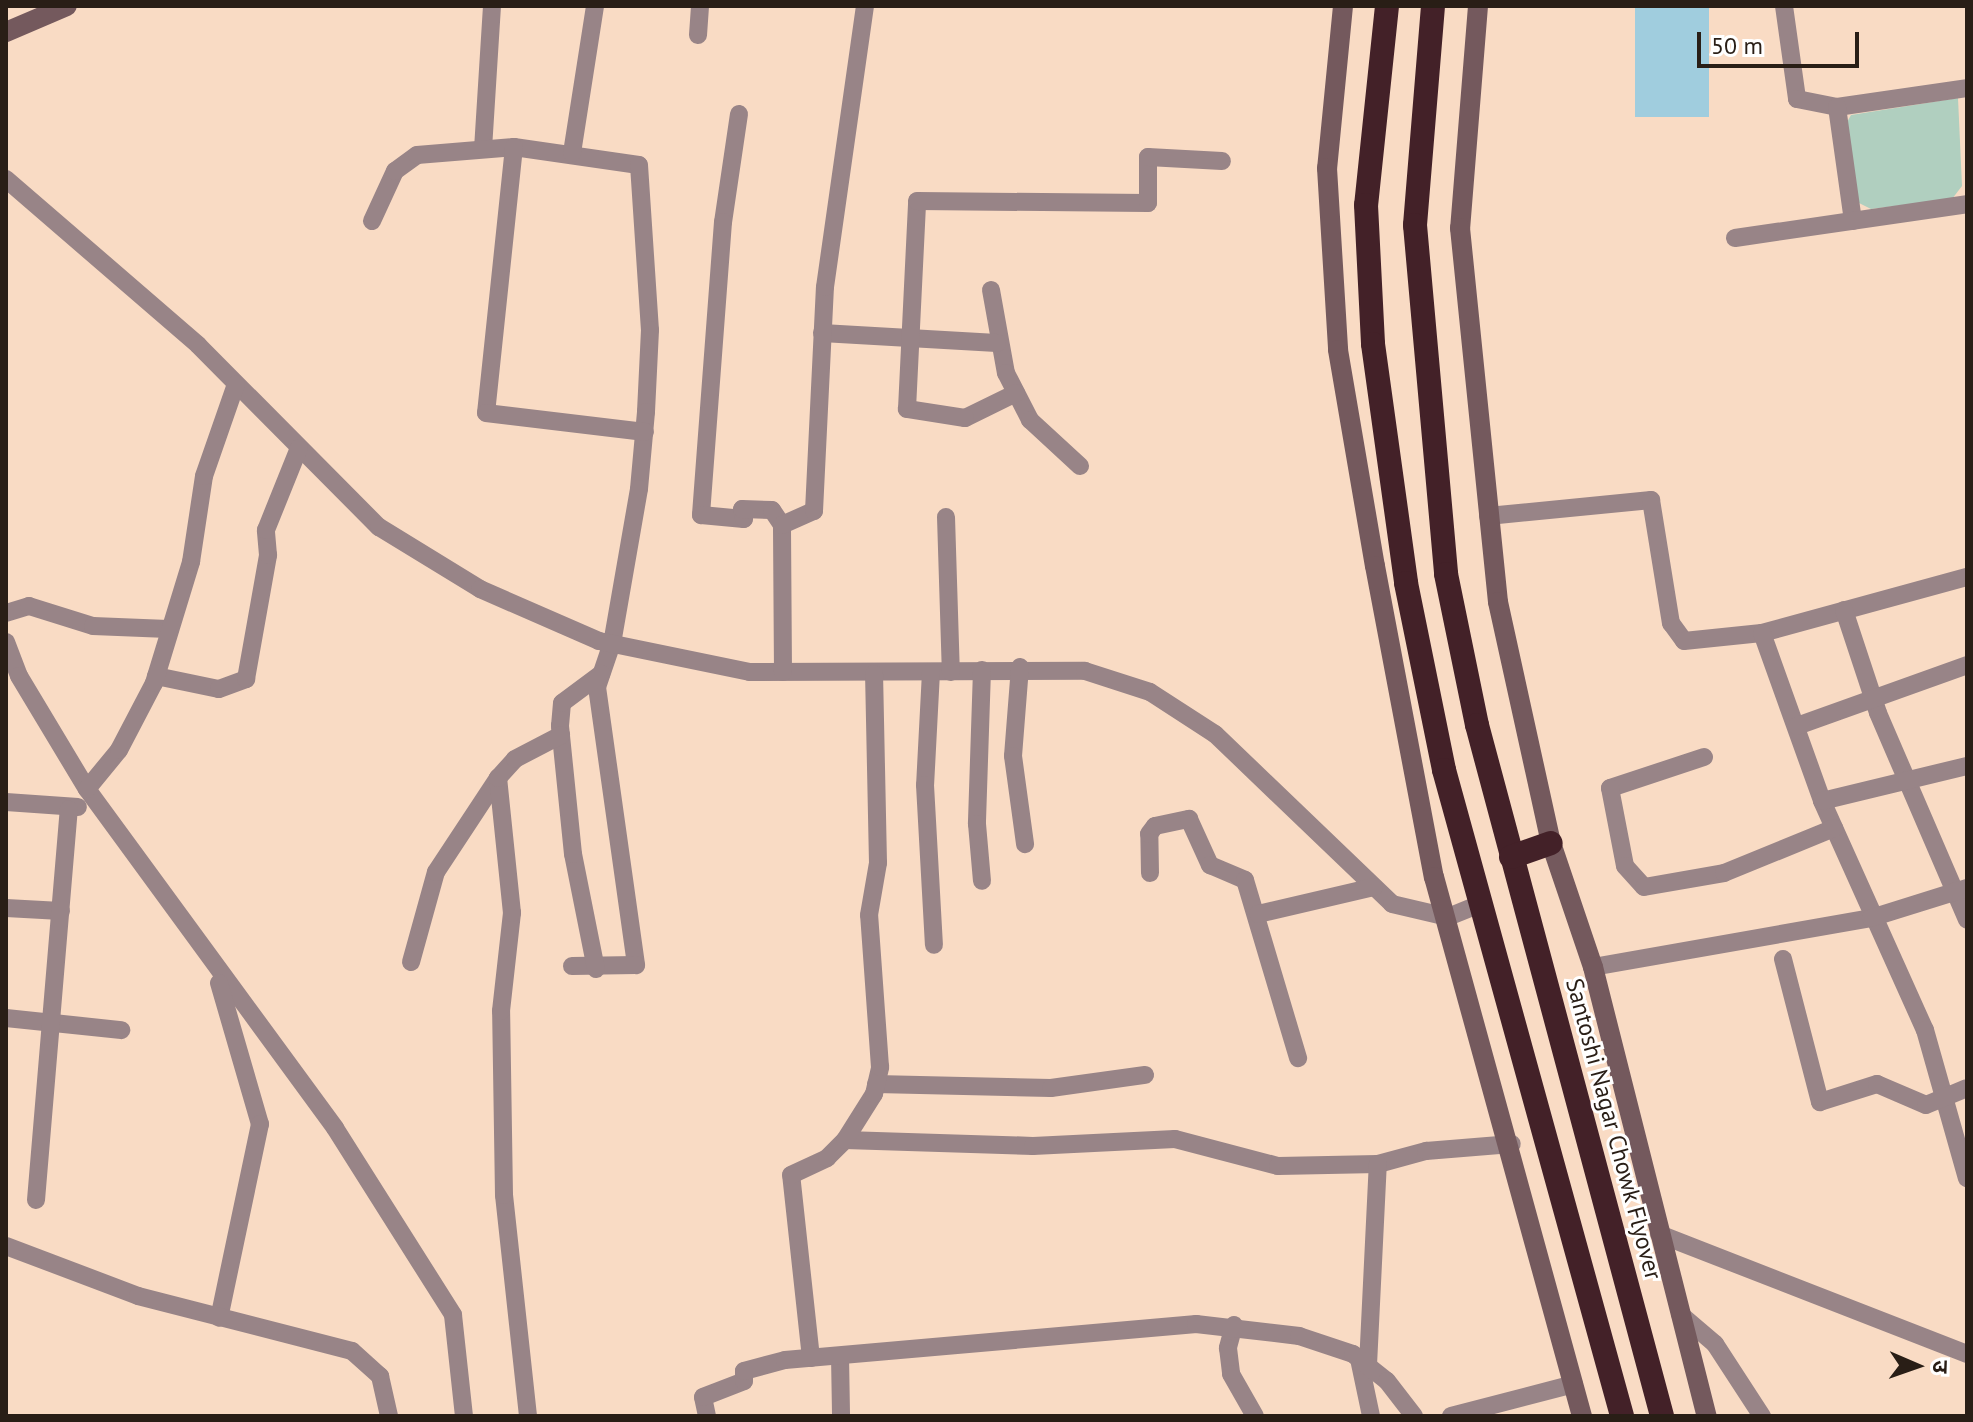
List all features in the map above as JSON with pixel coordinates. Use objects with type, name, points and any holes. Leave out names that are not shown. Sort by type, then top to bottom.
[{"type":"highway","points":[[1387,6],[1366,205],[1373,344],[1406,583],[1444,770],[1622,1416]]},
{"type":"highway","name":"Santoshi Nagar Chowk Flyover","points":[[1433,6],[1415,225],[1425,394],[1446,574],[1511,857],[1662,1416]]},
{"type":"highway","points":[[1511,857],[1551,843]]},
{"type":"street","points":[[6,32],[67,6]]},
{"type":"street","points":[[483,149],[492,6]]},
{"type":"street","points":[[572,153],[595,6]]},
{"type":"street","points":[[698,35],[700,6]]},
{"type":"street","points":[[782,525],[814,511],[822,333],[865,6]]},
{"type":"street","points":[[1343,6],[1327,168],[1338,350],[1434,877],[1512,1144],[1582,1416]]},
{"type":"street","points":[[1478,6],[1460,228],[1498,602],[1551,843],[1593,967],[1707,1416]]},
{"type":"street","points":[[1784,6],[1797,99],[1837,107],[1967,88]]},
{"type":"street","points":[[1837,107],[1853,221]]},
{"type":"street","points":[[739,114],[723,222],[701,515],[744,519],[742,509],[772,510],[782,525],[783,672]]},
{"type":"street","points":[[514,147],[486,413],[645,432]]},
{"type":"street","points":[[372,221],[395,171],[417,155],[514,147],[639,165],[650,330],[645,432],[612,643],[601,674],[606,764],[636,965],[596,969],[572,966]]},
{"type":"street","points":[[1016,393],[965,418],[907,409],[917,201],[1148,203],[1148,157],[1222,161]]},
{"type":"street","points":[[6,179],[236,384],[379,527],[480,589],[612,643],[750,672],[874,674],[1020,667],[1085,671],[1150,692],[1262,773],[1392,904],[1448,917],[1481,904]]},
{"type":"street","points":[[1735,238],[1967,204]]},
{"type":"street","points":[[991,290],[997,343],[1016,393],[1030,420],[1080,466]]},
{"type":"street","points":[[822,333],[997,343]]},
{"type":"street","points":[[6,802],[69,809],[92,795],[119,750],[156,676],[191,562],[204,476],[236,384]]},
{"type":"street","points":[[156,676],[219,689],[246,679],[268,555],[266,530],[299,448]]},
{"type":"street","points":[[1488,516],[1651,500],[1671,623],[1684,641],[1762,633],[1967,577]]},
{"type":"street","points":[[946,517],[951,672]]},
{"type":"street","points":[[6,613],[29,606],[93,626],[168,629]]},
{"type":"street","points":[[1844,610],[1873,696],[1907,781],[1961,890],[1967,920]]},
{"type":"street","points":[[1762,633],[1822,801],[1871,918],[1925,1030],[1967,1178]]},
{"type":"street","points":[[6,642],[10,662],[92,795],[335,1128],[453,1315],[464,1416]]},
{"type":"street","points":[[1797,726],[1873,696],[1967,665]]},
{"type":"street","points":[[1020,667],[1013,756],[1025,844]]},
{"type":"street","points":[[982,670],[977,824],[982,881]]},
{"type":"street","points":[[931,672],[925,785],[934,945]]},
{"type":"street","points":[[596,969],[573,854],[561,735],[562,703],[601,674]]},
{"type":"street","points":[[811,1358],[791,1175],[827,1158],[845,1140],[876,1084],[882,1040],[869,915],[878,863],[874,674]]},
{"type":"street","points":[[411,962],[436,872],[498,778],[515,759],[561,735]]},
{"type":"street","points":[[1704,757],[1610,788],[1625,866],[1644,887],[1724,873],[1834,828]]},
{"type":"street","points":[[1822,801],[1967,766]]},
{"type":"street","points":[[498,778],[512,913],[501,1011],[504,1195],[528,1416]]},
{"type":"street","points":[[36,1200],[69,809]]},
{"type":"street","points":[[1150,873],[1149,834],[1155,826],[1189,819],[1210,865],[1245,880],[1258,914],[1298,1058]]},
{"type":"street","points":[[1258,914],[1374,887]]},
{"type":"street","points":[[1593,967],[1871,918],[1961,890]]},
{"type":"street","points":[[6,908],[61,911]]},
{"type":"street","points":[[1783,959],[1820,1102],[1877,1084],[1926,1105],[1944,1093],[1967,1088]]},
{"type":"street","points":[[211,962],[260,1124],[219,1318]]},
{"type":"street","points":[[6,1018],[121,1030]]},
{"type":"street","points":[[876,1084],[1051,1088],[1145,1075]]},
{"type":"street","points":[[1944,1093],[1967,1100]]},
{"type":"street","points":[[845,1140],[1033,1146],[1175,1139],[1278,1166],[1378,1164],[1426,1151],[1512,1144]]},
{"type":"street","points":[[1371,1416],[1363,1362],[1378,1164]]},
{"type":"street","points":[[1659,1234],[1967,1354]]},
{"type":"street","points":[[6,1246],[138,1296],[352,1351],[380,1376],[389,1416]]},
{"type":"street","points":[[1680,1314],[1715,1344],[1762,1416]]},
{"type":"street","points":[[707,1416],[703,1397],[744,1381],[744,1371],[811,1358],[1234,1325],[1299,1336],[1363,1362],[1414,1416]]},
{"type":"street","points":[[1234,1325],[1228,1348],[1231,1374],[1255,1416]]},
{"type":"street","points":[[840,1356],[841,1416]]},
{"type":"street","points":[[1451,1416],[1574,1384]]},
{"type":"green space","points":[[1958,98],[1962,186],[1952,199],[1871,209],[1857,202],[1846,124],[1851,115]]},
{"type":"water","points":[[1635,6],[1709,6],[1709,117],[1635,117]]}]
